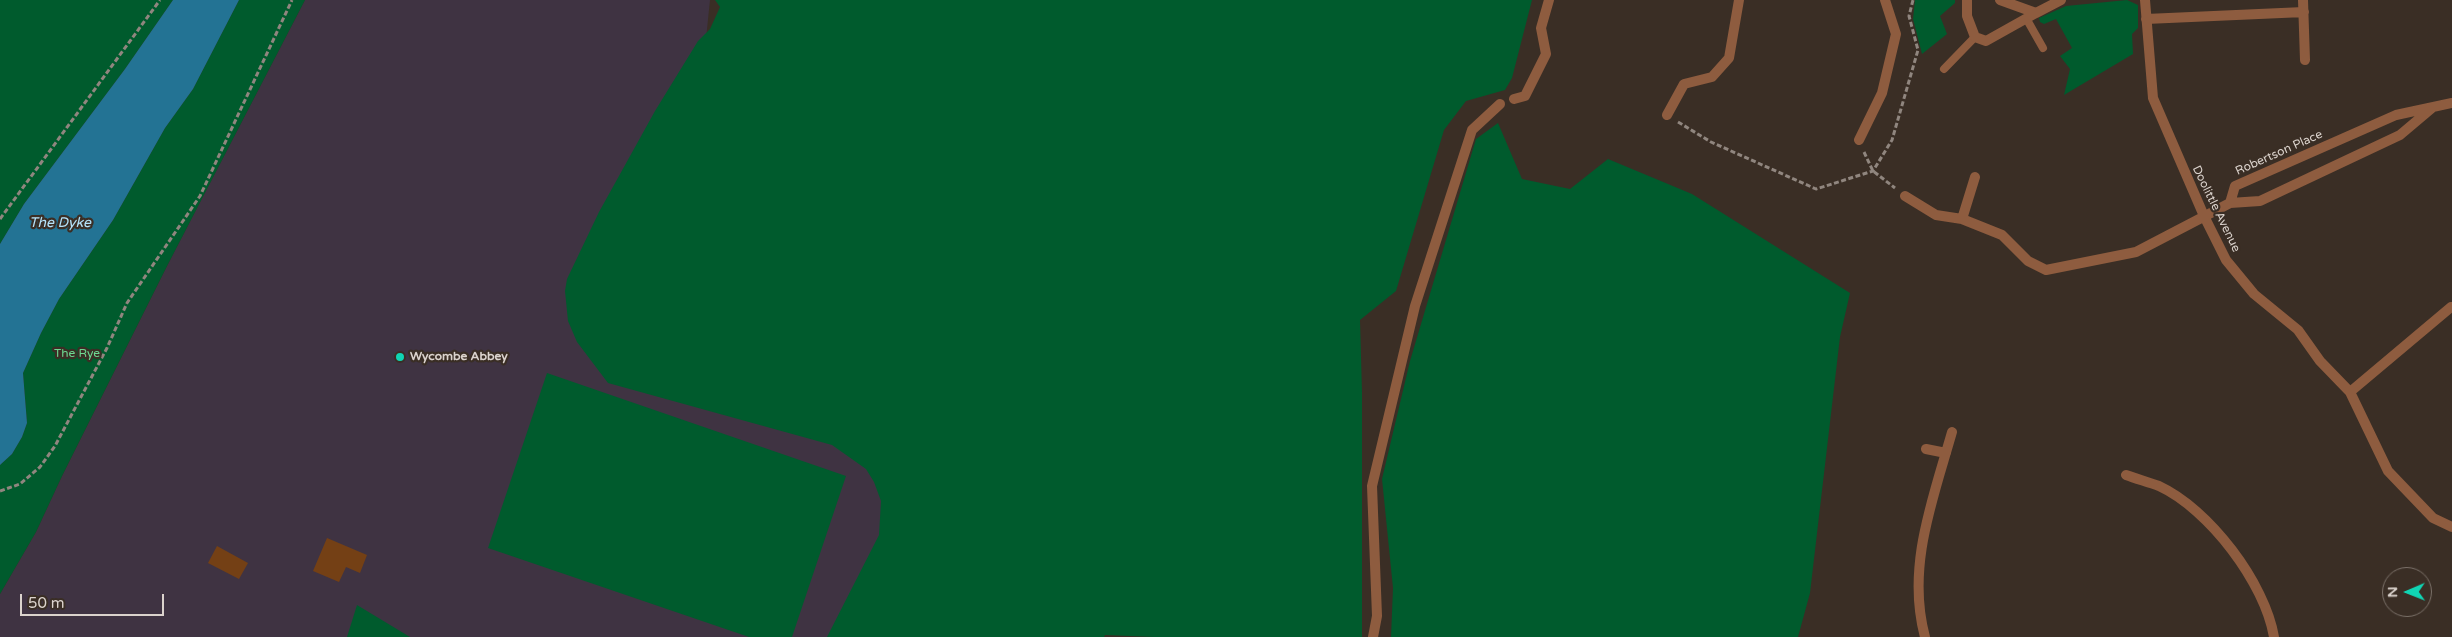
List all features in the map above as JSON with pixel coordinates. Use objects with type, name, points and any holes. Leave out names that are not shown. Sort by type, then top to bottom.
[{"type":"street","points":[[1514,99],[1525,96],[1546,54],[1541,28],[1549,0]]},
{"type":"street","points":[[1667,116],[1684,84],[1712,76],[1729,58],[1739,0]]},
{"type":"street","points":[[1859,140],[1882,93],[1896,34],[1885,0]]},
{"type":"street","points":[[1967,0],[1967,16],[1975,37],[1986,40],[2061,0]]},
{"type":"street","points":[[2000,0],[2036,13]]},
{"type":"street","name":"Doolittle Avenue","points":[[2146,0],[2153,98],[2204,216],[2226,260],[2254,294],[2298,330],[2320,361],[2350,392],[2388,471],[2433,518],[2452,527]]},
{"type":"street","points":[[2303,0],[2305,60]]},
{"type":"street","points":[[2146,19],[2304,12]]},
{"type":"street","points":[[1373,637],[1377,616],[1372,486],[1415,306],[1472,130],[1500,104]]},
{"type":"street","name":"Robertson Place","points":[[2230,203],[2235,186],[2396,115],[2452,104]]},
{"type":"street","points":[[1905,196],[1936,215],[1962,219],[2002,235],[2028,261],[2046,270],[2136,252],[2230,203],[2260,201],[2400,135],[2432,108]]},
{"type":"street","points":[[1962,219],[1975,177]]},
{"type":"street","points":[[2350,392],[2451,307]]},
{"type":"street","points":[[1925,637],[1920,618],[1918,583],[1920,555],[1952,432]]},
{"type":"street","points":[[1926,449],[1946,453]]},
{"type":"street","points":[[2126,475],[2160,487],[2196,511],[2243,562],[2271,620],[2274,637]]},
{"type":"lane","points":[[2026,18],[2043,48]]},
{"type":"lane","points":[[1944,69],[1975,37]]},
{"type":"path","points":[[0,219],[160,0]]},
{"type":"path","points":[[0,491],[20,484],[34,473],[55,446],[107,348],[127,303],[200,196],[292,0]]},
{"type":"path","points":[[1667,116],[1711,142],[1816,189],[1873,171],[1892,140],[1918,50],[1909,16],[1913,0]]},
{"type":"path","points":[[1859,140],[1873,171],[1905,196]]},
{"type":"shaded area","name":"Wycombe Abbey","points":[[305,0],[710,0],[703,68],[919,460],[856,637],[0,637],[0,594],[36,532],[167,266]]},
{"type":"green space","points":[[0,0],[173,0],[125,69],[24,204],[0,244]]},
{"type":"green space","name":"The Rye","points":[[239,0],[305,0],[167,266],[36,532],[0,594],[0,465],[12,454],[22,437],[27,423],[23,373],[59,299],[113,220],[165,128],[193,89]]},
{"type":"green space","points":[[715,0],[1532,0],[1512,78],[1505,90],[1466,101],[1444,130],[1396,291],[1360,320],[1362,392],[1362,637],[1154,637],[1105,635],[1104,637],[827,637],[879,535],[881,501],[874,482],[866,469],[832,445],[608,383],[577,342],[568,321],[565,291],[567,279],[599,212],[655,111],[698,41],[710,29],[720,7]]},
{"type":"green space","points":[[1915,0],[1955,0],[1955,3],[1940,16],[1947,34],[1922,54],[1913,19]]},
{"type":"green space","points":[[2127,0],[2138,5],[2138,28],[2132,34],[2133,54],[2064,95],[2070,69],[2060,56],[2072,48],[2056,19],[2044,24],[2040,22],[2039,18],[2066,6]]},
{"type":"green space","points":[[1498,123],[1522,179],[1570,189],[1608,159],[1692,194],[1850,293],[1840,337],[1810,593],[1798,637],[1391,637],[1393,588],[1382,479],[1410,361],[1476,139]]},
{"type":"green space","points":[[547,373],[846,476],[792,637],[749,637],[488,548]]},
{"type":"green space","points":[[357,605],[410,637],[347,637]]},
{"type":"water","name":"The Dyke","points":[[173,0],[239,0],[193,89],[165,128],[113,220],[59,299],[41,333],[23,373],[27,423],[22,437],[12,454],[0,465],[0,244],[24,204],[125,69]]},
{"type":"building","points":[[327,538],[367,555],[360,573],[346,567],[339,582],[313,571]]},
{"type":"building","points":[[217,546],[248,563],[239,579],[208,563]]},
{"type":"place","name":"Wycombe Abbey","points":[[400,357]]}]
